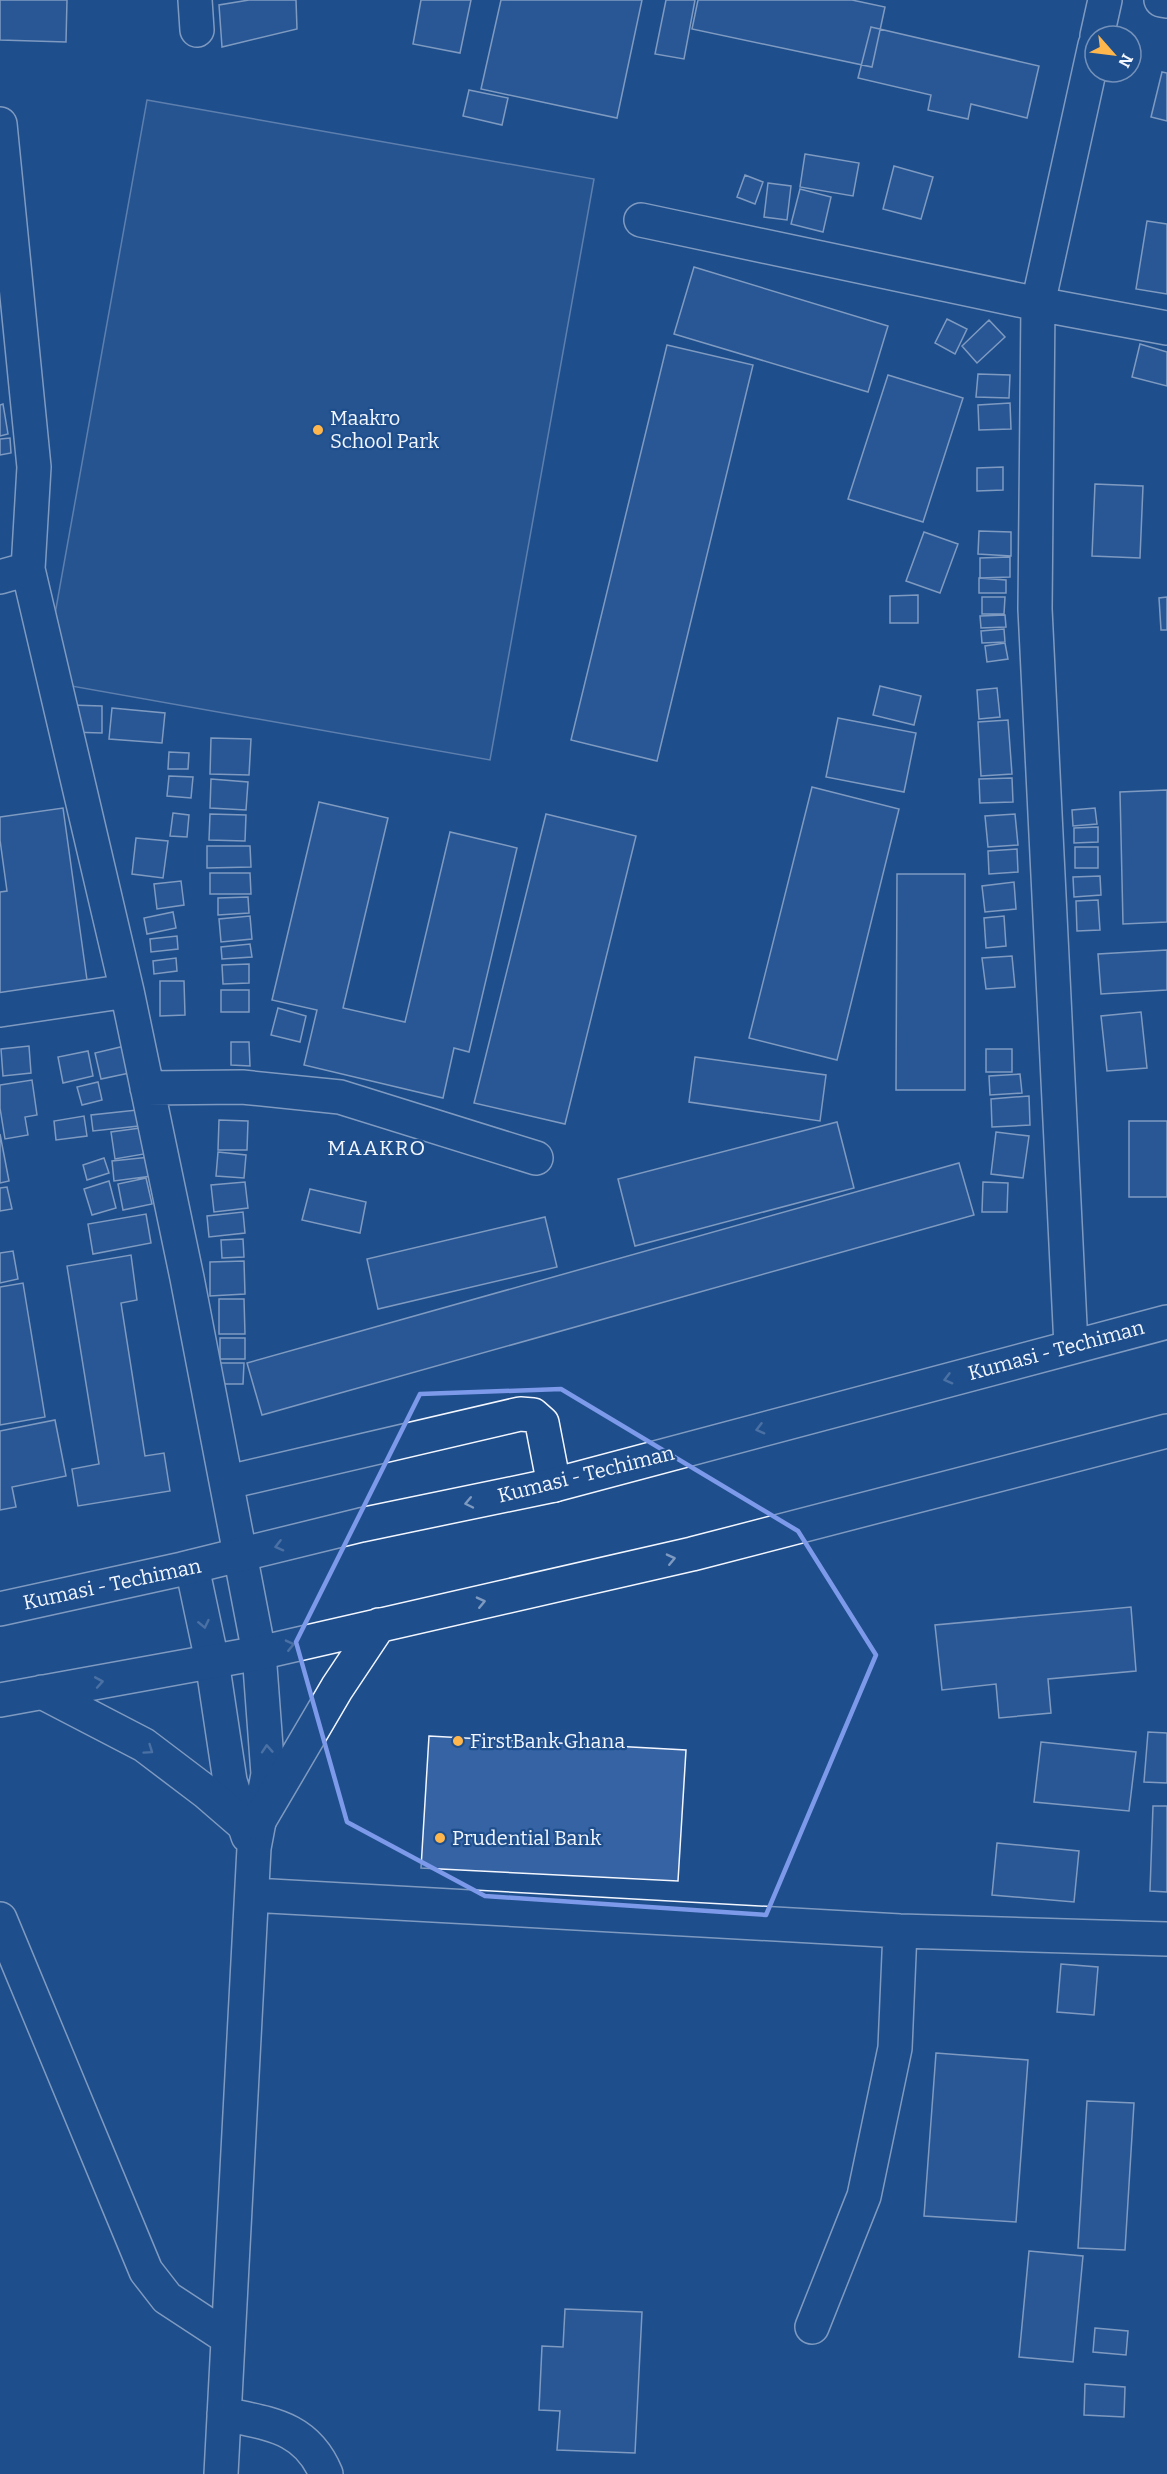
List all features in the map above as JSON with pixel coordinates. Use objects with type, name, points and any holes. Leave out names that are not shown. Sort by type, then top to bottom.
[{"type":"main road","points":[[1100,24],[1105,0]]},
{"type":"main road","points":[[1161,0],[1167,1]]},
{"type":"main road","points":[[1071,1346],[1035,609],[1038,303],[1086,84]]},
{"type":"main road","points":[[0,124],[34,467],[14,573],[127,991],[228,1482],[259,1653],[268,1774],[252,1831],[252,1894],[221,2474]]},
{"type":"main road","points":[[641,220],[1167,328]]},
{"type":"main road","points":[[0,1010],[127,991]]},
{"type":"main road","points":[[147,1088],[242,1087],[339,1097],[537,1158]]},
{"type":"main road","name":"Kumasi - Techiman","points":[[0,1609],[192,1567],[361,1526],[554,1485],[1167,1322]]},
{"type":"main road","points":[[228,1482],[520,1414],[533,1415],[542,1423],[554,1485]]},
{"type":"main road","points":[[0,1700],[259,1653],[692,1554],[1167,1431]]},
{"type":"main road","points":[[192,1567],[212,1661],[230,1780],[252,1831]]},
{"type":"main road","points":[[252,1831],[337,1688],[379,1625]]},
{"type":"main road","points":[[42,1692],[144,1745],[206,1792],[252,1831]]},
{"type":"main road","points":[[252,1894],[900,1931],[1167,1939]]},
{"type":"main road","points":[[0,1919],[146,2271],[167,2298],[228,2338]]},
{"type":"main road","points":[[812,2327],[864,2196],[895,2048],[900,1931]]},
{"type":"main road","points":[[224,2414],[283,2427],[305,2442],[326,2474]]},
{"type":"highlighted area","points":[[561,1389],[798,1531],[876,1655],[766,1915],[485,1896],[347,1822],[296,1642],[420,1394]]},
{"type":"shaded area","name":"Maakro School Park","points":[[147,100],[594,179],[490,760],[43,681]]},
{"type":"building","points":[[0,0],[67,0],[66,42],[0,40]]},
{"type":"building","points":[[249,0],[296,0],[297,29],[222,47],[219,5]]},
{"type":"building","points":[[421,0],[471,0],[460,53],[413,44]]},
{"type":"building","points":[[501,0],[642,0],[617,118],[481,89]]},
{"type":"building","points":[[666,0],[695,0],[684,59],[655,54]]},
{"type":"building","points":[[698,0],[852,0],[885,7],[872,67],[692,29]]},
{"type":"building","points":[[871,27],[1039,66],[1027,118],[971,104],[968,119],[928,110],[931,95],[858,78]]},
{"type":"building","points":[[1162,72],[1167,73],[1167,121],[1151,117]]},
{"type":"building","points":[[469,90],[508,98],[502,125],[463,116]]},
{"type":"building","points":[[805,154],[859,163],[853,196],[800,187]]},
{"type":"building","points":[[894,166],[933,177],[921,219],[883,209]]},
{"type":"building","points":[[745,175],[763,182],[755,204],[737,197]]},
{"type":"building","points":[[768,183],[791,186],[787,220],[764,217]]},
{"type":"building","points":[[800,189],[831,197],[823,232],[791,224]]},
{"type":"building","points":[[1147,221],[1167,224],[1167,294],[1136,289]]},
{"type":"building","points":[[694,267],[888,326],[868,392],[674,334]]},
{"type":"building","points":[[947,319],[967,329],[955,354],[935,343]]},
{"type":"building","points":[[989,320],[1005,337],[977,363],[962,346]]},
{"type":"building","points":[[1140,344],[1167,352],[1167,386],[1132,377]]},
{"type":"building","points":[[667,345],[753,365],[657,761],[571,740]]},
{"type":"building","points":[[978,374],[1010,375],[1009,398],[976,397]]},
{"type":"building","points":[[888,375],[963,398],[923,522],[848,499]]},
{"type":"building","points":[[1010,403],[1011,429],[979,430],[978,405]]},
{"type":"building","points":[[3,404],[8,434],[0,436],[0,405]]},
{"type":"building","points":[[10,438],[11,453],[0,455],[0,439]]},
{"type":"building","points":[[1003,467],[1003,490],[977,491],[977,468]]},
{"type":"building","points":[[1095,484],[1143,486],[1140,558],[1092,556]]},
{"type":"building","points":[[979,531],[1011,532],[1011,556],[978,554]]},
{"type":"building","points":[[924,532],[958,544],[940,593],[906,581]]},
{"type":"building","points":[[1010,557],[1010,577],[980,578],[980,558]]},
{"type":"building","points":[[979,578],[1006,580],[1006,593],[979,593]]},
{"type":"building","points":[[918,595],[918,623],[890,623],[890,596]]},
{"type":"building","points":[[982,597],[1005,597],[1004,614],[982,614]]},
{"type":"building","points":[[1167,597],[1167,630],[1161,630],[1159,598]]},
{"type":"building","points":[[1005,615],[1006,627],[981,628],[980,616]]},
{"type":"building","points":[[1004,629],[1005,642],[982,643],[981,631]]},
{"type":"building","points":[[1005,643],[1008,659],[987,662],[985,646]]},
{"type":"building","points":[[880,686],[921,696],[914,725],[873,715]]},
{"type":"building","points":[[997,688],[1000,717],[979,719],[977,690]]},
{"type":"building","points":[[70,705],[102,706],[102,733],[69,732]]},
{"type":"building","points":[[112,708],[165,713],[162,743],[109,739]]},
{"type":"building","points":[[838,718],[916,733],[904,792],[826,777]]},
{"type":"building","points":[[1008,720],[1012,774],[981,776],[978,722]]},
{"type":"building","points":[[211,738],[251,739],[249,775],[210,774]]},
{"type":"building","points":[[169,752],[189,753],[188,769],[168,769]]},
{"type":"building","points":[[169,776],[193,777],[191,798],[167,796]]},
{"type":"building","points":[[1012,778],[1013,802],[980,803],[979,779]]},
{"type":"building","points":[[211,779],[248,782],[246,810],[210,808]]},
{"type":"building","points":[[812,787],[899,809],[837,1060],[749,1038]]},
{"type":"building","points":[[1167,790],[1167,922],[1123,924],[1120,792]]},
{"type":"building","points":[[319,802],[388,818],[343,1008],[405,1022],[450,832],[517,848],[469,1052],[454,1048],[443,1098],[304,1065],[317,1010],[272,1000]]},
{"type":"building","points":[[63,808],[88,987],[0,1001],[0,892],[7,891],[0,840],[0,817]]},
{"type":"building","points":[[1095,808],[1097,824],[1073,826],[1072,810]]},
{"type":"building","points":[[173,813],[189,815],[187,837],[170,836]]},
{"type":"building","points":[[210,814],[246,815],[245,841],[209,840]]},
{"type":"building","points":[[546,814],[636,836],[565,1124],[474,1103]]},
{"type":"building","points":[[1015,814],[1018,845],[988,847],[985,816]]},
{"type":"building","points":[[1098,827],[1098,842],[1074,843],[1074,828]]},
{"type":"building","points":[[136,838],[168,841],[163,878],[132,874]]},
{"type":"building","points":[[207,846],[250,846],[251,867],[207,868]]},
{"type":"building","points":[[1075,847],[1098,847],[1098,868],[1075,868]]},
{"type":"building","points":[[1017,849],[1018,872],[989,874],[988,851]]},
{"type":"building","points":[[210,873],[250,873],[251,894],[210,894]]},
{"type":"building","points":[[897,874],[965,874],[965,1090],[896,1090]]},
{"type":"building","points":[[1100,876],[1101,895],[1074,897],[1073,877]]},
{"type":"building","points":[[181,881],[184,905],[157,909],[154,884]]},
{"type":"building","points":[[1014,882],[1016,909],[985,912],[982,886]]},
{"type":"building","points":[[248,897],[249,913],[218,915],[218,898]]},
{"type":"building","points":[[1098,900],[1100,930],[1077,931],[1076,901]]},
{"type":"building","points":[[173,912],[176,928],[147,934],[144,918]]},
{"type":"building","points":[[250,916],[252,939],[221,942],[219,919]]},
{"type":"building","points":[[1004,916],[1006,946],[986,948],[984,918]]},
{"type":"building","points":[[177,936],[178,949],[151,952],[150,939]]},
{"type":"building","points":[[250,944],[252,957],[222,959],[221,947]]},
{"type":"building","points":[[1167,950],[1167,990],[1101,994],[1098,954]]},
{"type":"building","points":[[1012,956],[1015,987],[986,989],[982,958]]},
{"type":"building","points":[[176,958],[177,971],[154,974],[153,961]]},
{"type":"building","points":[[249,964],[249,983],[223,984],[222,965]]},
{"type":"building","points":[[160,981],[184,981],[185,1015],[160,1016]]},
{"type":"building","points":[[221,990],[249,990],[249,1012],[221,1012]]},
{"type":"building","points":[[278,1008],[306,1016],[300,1042],[271,1035]]},
{"type":"building","points":[[1141,1012],[1147,1068],[1107,1071],[1101,1016]]},
{"type":"building","points":[[231,1042],[249,1042],[250,1066],[231,1065]]},
{"type":"building","points":[[133,1044],[139,1071],[101,1079],[95,1053]]},
{"type":"building","points":[[29,1046],[31,1073],[3,1076],[1,1049]]},
{"type":"building","points":[[986,1049],[1012,1049],[1012,1072],[986,1072]]},
{"type":"building","points":[[88,1051],[93,1076],[63,1083],[58,1057]]},
{"type":"building","points":[[695,1057],[826,1075],[820,1121],[689,1102]]},
{"type":"building","points":[[1020,1074],[1022,1093],[990,1095],[989,1076]]},
{"type":"building","points":[[32,1080],[37,1115],[25,1117],[28,1135],[5,1139],[0,1108],[0,1085]]},
{"type":"building","points":[[98,1082],[102,1100],[82,1105],[77,1087]]},
{"type":"building","points":[[1029,1096],[1030,1125],[992,1127],[991,1099]]},
{"type":"building","points":[[146,1109],[148,1125],[93,1131],[91,1115]]},
{"type":"building","points":[[84,1116],[87,1136],[56,1140],[54,1121]]},
{"type":"building","points":[[219,1120],[248,1121],[247,1150],[218,1150]]},
{"type":"building","points":[[1129,1121],[1167,1121],[1167,1197],[1129,1197]]},
{"type":"building","points":[[837,1122],[854,1188],[635,1246],[618,1179]]},
{"type":"building","points":[[147,1127],[150,1153],[115,1159],[111,1132]]},
{"type":"building","points":[[996,1132],[1029,1136],[1023,1178],[991,1174]]},
{"type":"building","points":[[0,1134],[9,1181],[0,1183]]},
{"type":"building","points":[[218,1152],[246,1155],[244,1178],[216,1176]]},
{"type":"building","points":[[150,1157],[152,1176],[114,1181],[112,1161]]},
{"type":"building","points":[[104,1158],[109,1173],[87,1180],[83,1165]]},
{"type":"building","points":[[959,1163],[974,1215],[262,1415],[247,1363]]},
{"type":"building","points":[[146,1178],[152,1204],[123,1210],[118,1184]]},
{"type":"building","points":[[109,1181],[116,1208],[92,1215],[84,1189]]},
{"type":"building","points":[[245,1182],[248,1208],[214,1212],[211,1185]]},
{"type":"building","points":[[983,1182],[1008,1183],[1007,1212],[982,1212]]},
{"type":"building","points":[[7,1187],[12,1209],[0,1211],[0,1188]]},
{"type":"building","points":[[310,1189],[366,1202],[360,1233],[302,1220]]},
{"type":"building","points":[[243,1212],[245,1233],[209,1237],[207,1216]]},
{"type":"building","points":[[146,1214],[151,1243],[93,1254],[88,1224]]},
{"type":"building","points":[[545,1217],[557,1267],[378,1309],[367,1259]]},
{"type":"building","points":[[243,1239],[244,1257],[222,1258],[221,1240]]},
{"type":"building","points":[[13,1251],[18,1279],[0,1283],[0,1253]]},
{"type":"building","points":[[131,1255],[137,1300],[121,1303],[145,1456],[164,1453],[170,1491],[78,1506],[72,1469],[99,1464],[67,1266]]},
{"type":"building","points":[[244,1261],[245,1294],[210,1296],[210,1262]]},
{"type":"building","points":[[23,1283],[45,1417],[0,1425],[0,1287]]},
{"type":"building","points":[[219,1299],[244,1299],[245,1334],[219,1334]]},
{"type":"building","points":[[220,1338],[245,1338],[245,1359],[220,1359]]},
{"type":"building","points":[[219,1363],[244,1363],[243,1384],[219,1384]]},
{"type":"building","points":[[55,1420],[66,1476],[12,1487],[16,1507],[0,1510],[0,1431]]},
{"type":"building","points":[[1131,1607],[1136,1671],[1048,1679],[1051,1713],[999,1718],[996,1684],[942,1690],[935,1625]]},
{"type":"building","points":[[1148,1732],[1167,1733],[1167,1783],[1144,1782]]},
{"type":"building","points":[[429,1736],[686,1750],[678,1881],[421,1868]]},
{"type":"building","points":[[1041,1742],[1136,1752],[1129,1811],[1034,1802]]},
{"type":"building","points":[[1153,1806],[1167,1806],[1167,1892],[1150,1891]]},
{"type":"building","points":[[997,1843],[1079,1851],[1074,1902],[992,1895]]},
{"type":"building","points":[[1061,1964],[1098,1967],[1094,2015],[1057,2012]]},
{"type":"building","points":[[936,2053],[1028,2060],[1016,2222],[924,2216]]},
{"type":"building","points":[[1087,2101],[1134,2103],[1125,2250],[1078,2248]]},
{"type":"building","points":[[1029,2251],[1083,2256],[1073,2362],[1019,2357]]},
{"type":"building","points":[[565,2309],[642,2312],[635,2453],[557,2450],[560,2411],[539,2410],[542,2346],[563,2347]]},
{"type":"building","points":[[1095,2328],[1128,2331],[1126,2355],[1093,2352]]},
{"type":"building","points":[[1085,2384],[1125,2387],[1124,2417],[1084,2415]]},
{"type":"place","name":"Maakro School Park","points":[[318,430]]},
{"type":"place","name":"FirstBank Ghana","points":[[458,1741]]},
{"type":"place","name":"Prudential Bank","points":[[440,1838]]},
{"type":"district","name":"MAAKRO","points":[[377,1148]]}]
